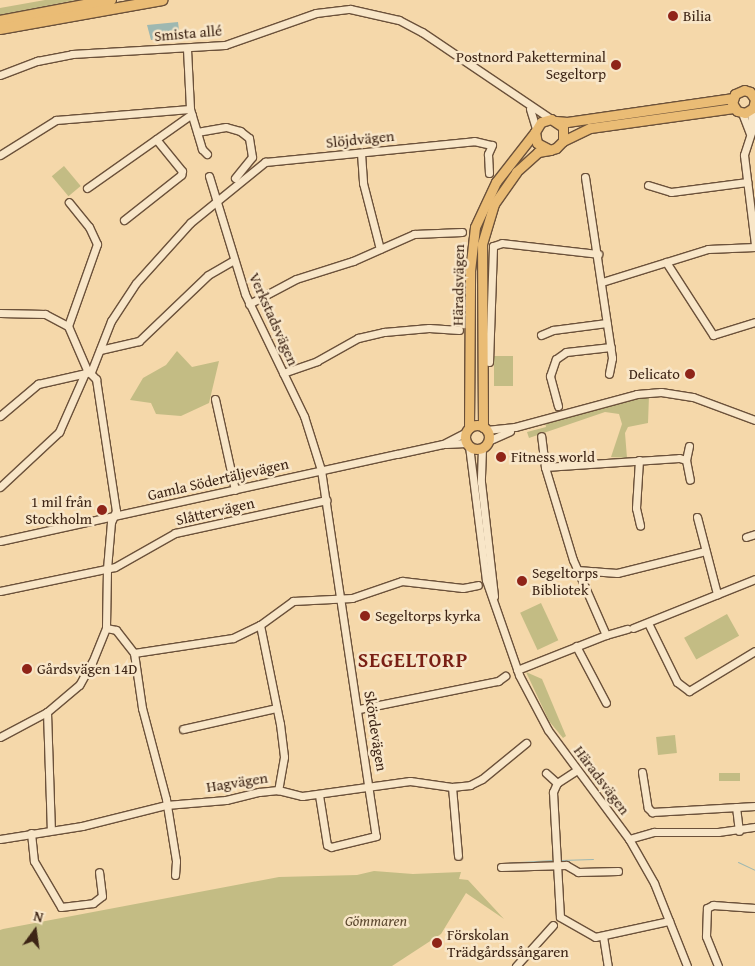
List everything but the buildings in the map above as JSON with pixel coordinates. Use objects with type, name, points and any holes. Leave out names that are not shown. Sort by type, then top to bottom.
[{"type":"highway","points":[[0,21],[111,0]]},
{"type":"highway","points":[[0,29],[162,0]]},
{"type":"main road","points":[[744,90],[755,97],[747,109],[590,128],[563,141],[550,150],[537,143],[535,130],[541,122],[553,120],[567,122],[733,98],[744,90]]},
{"type":"main road","points":[[733,98],[747,109]]},
{"type":"main road","points":[[553,120],[565,131],[563,141]]},
{"type":"main road","name":"Häradsvägen","points":[[468,445],[470,271],[475,227],[496,182],[535,130]]},
{"type":"main road","name":"Häradsvägen","points":[[485,444],[480,266],[484,235],[502,190],[531,157],[550,150]]},
{"type":"main road","points":[[467,430],[484,428]]},
{"type":"main road","points":[[468,445],[485,444]]},
{"type":"street","name":"Smista allé","points":[[0,75],[37,61],[72,54],[187,49],[225,45],[316,13],[363,10],[399,20],[422,32],[505,86],[529,106],[553,120]]},
{"type":"street","points":[[187,49],[191,111],[197,132],[207,154]]},
{"type":"street","points":[[529,106],[535,130]]},
{"type":"street","points":[[602,282],[708,249],[755,246],[744,155],[752,135],[747,109]]},
{"type":"street","points":[[87,188],[156,139],[191,111]]},
{"type":"street","points":[[0,155],[56,120],[191,111]]},
{"type":"street","points":[[197,132],[226,127],[249,138],[252,157],[235,178]]},
{"type":"street","points":[[124,220],[181,175],[182,171],[156,139]]},
{"type":"street","name":"Slöjdvägen","points":[[0,487],[59,432],[100,350],[121,302],[190,223],[217,203],[265,162],[484,142],[492,145],[488,154],[489,173]]},
{"type":"street","points":[[361,153],[363,183],[380,249]]},
{"type":"street","name":"Verkstadsvägen","points":[[209,176],[234,260],[250,304],[311,433],[321,470]]},
{"type":"street","points":[[585,177],[608,324],[610,347],[609,374]]},
{"type":"street","points":[[648,185],[671,192],[747,182]]},
{"type":"street","points":[[68,326],[97,244],[89,227],[69,202]]},
{"type":"street","points":[[250,304],[296,279],[380,249],[414,234],[462,232]]},
{"type":"street","points":[[489,362],[493,246],[502,244],[598,254]]},
{"type":"street","points":[[100,350],[139,341],[208,275],[234,260]]},
{"type":"street","points":[[666,262],[713,336],[755,322]]},
{"type":"street","points":[[0,313],[45,314],[68,326],[88,373],[96,379],[116,511],[113,517],[107,570],[106,628],[79,685],[48,712],[0,737]]},
{"type":"street","points":[[542,335],[554,330],[608,324]]},
{"type":"street","points":[[284,373],[317,360],[358,338],[429,328],[459,330]]},
{"type":"street","points":[[558,406],[550,376],[556,359],[566,352],[610,347]]},
{"type":"street","points":[[0,416],[38,384],[88,373]]},
{"type":"street","points":[[485,444],[515,428],[636,394],[661,392],[693,397],[755,420]]},
{"type":"street","points":[[215,399],[234,490]]},
{"type":"street","points":[[484,428],[515,428]]},
{"type":"street","name":"Gamla Södertäljevägen","points":[[443,444],[467,430]]},
{"type":"street","points":[[541,436],[545,467],[577,570],[606,635]]},
{"type":"street","name":"Gamla Södertäljevägen","points":[[0,541],[443,444],[468,445]]},
{"type":"street","name":"Häradsvägen","points":[[485,444],[481,482],[495,611]]},
{"type":"street","name":"Häradsvägen","points":[[468,445],[486,580],[495,611],[517,670],[548,730],[629,839],[654,883],[687,966]]},
{"type":"street","points":[[689,446],[686,460],[690,480]]},
{"type":"street","points":[[545,467],[678,458],[686,460]]},
{"type":"street","points":[[639,460],[636,508],[640,526]]},
{"type":"street","name":"Skördevägen","points":[[319,795],[326,843],[331,847],[376,836],[321,470]]},
{"type":"street","name":"Slåttervägen","points":[[0,591],[107,570],[175,533],[326,500]]},
{"type":"street","points":[[697,517],[717,594]]},
{"type":"street","points":[[746,537],[755,534]]},
{"type":"street","points":[[577,570],[617,573],[705,551]]},
{"type":"street","points":[[517,670],[606,635],[648,623],[755,579]]},
{"type":"street","points":[[134,653],[218,642],[260,625],[293,601],[342,600],[402,581],[463,588],[478,586]]},
{"type":"street","points":[[648,623],[676,682],[690,691],[755,651]]},
{"type":"street","points":[[260,625],[284,757],[278,790]]},
{"type":"street","points":[[106,628],[116,630],[134,653],[142,708],[166,805],[176,861],[175,875]]},
{"type":"street","points":[[576,646],[606,703]]},
{"type":"street","points":[[358,708],[498,681],[505,676]]},
{"type":"street","points":[[183,729],[276,708]]},
{"type":"street","points":[[48,712],[51,830]]},
{"type":"street","name":"Hagvägen","points":[[0,839],[166,805],[226,800],[278,790],[302,796],[319,795],[410,781],[452,787],[482,779],[526,743]]},
{"type":"street","points":[[577,770],[557,783],[553,792],[560,917],[588,935],[603,936],[669,921]]},
{"type":"street","points":[[642,772],[648,808],[652,812],[755,806]]},
{"type":"street","points":[[546,773],[557,783]]},
{"type":"street","points":[[452,787],[458,856]]},
{"type":"street","points":[[736,807],[739,831]]},
{"type":"street","points":[[629,839],[654,832],[739,831],[755,827]]},
{"type":"street","points":[[31,833],[34,861],[61,908],[92,903],[102,896],[99,872]]},
{"type":"street","points":[[502,867],[566,865],[578,872],[618,871]]},
{"type":"street","points":[[718,966],[706,936],[707,908],[714,905],[755,908]]},
{"type":"street","points":[[516,966],[553,925]]},
{"type":"street","points":[[603,936],[608,966]]},
{"type":"green space","points":[[45,0],[76,0],[0,15],[0,8]]},
{"type":"green space","points":[[64,166],[81,186],[68,196],[52,176]]},
{"type":"green space","points":[[177,351],[192,367],[219,361],[209,403],[181,416],[156,414],[151,403],[130,400],[143,378],[166,365]]},
{"type":"green space","points":[[494,356],[513,356],[513,386],[494,386]]},
{"type":"green space","points":[[649,396],[648,423],[628,427],[625,433],[627,458],[611,457],[622,424],[619,414],[605,412],[529,438],[527,432],[546,427],[545,421]]},
{"type":"green space","points":[[541,603],[558,640],[537,650],[520,613]]},
{"type":"green space","points":[[727,614],[739,636],[696,660],[684,638]]},
{"type":"green space","points":[[526,672],[542,679],[566,736],[563,738],[549,721]]},
{"type":"green space","points":[[675,735],[677,753],[658,755],[656,737]]},
{"type":"green space","points":[[719,773],[740,773],[740,781],[719,781]]},
{"type":"green space","name":"Gömmaren","points":[[374,871],[413,874],[461,872],[459,879],[468,880],[504,919],[466,893],[441,934],[392,966],[0,966],[0,930],[3,929],[279,877],[357,875]]},
{"type":"water","points":[[178,22],[180,38],[151,40],[147,25]]},
{"type":"waterway","points":[[561,860],[593,859]]},
{"type":"waterway","points":[[505,863],[552,860]]},
{"type":"waterway","points":[[738,862],[755,870]]},
{"type":"place","name":"Bilia","points":[[673,16]]},
{"type":"place","name":"Postnord Paketterminal Segeltorp","points":[[616,65]]},
{"type":"place","name":"Delicato","points":[[690,374]]},
{"type":"place","name":"Fitness world","points":[[501,457]]},
{"type":"place","name":"1 mil från Stockholm","points":[[102,510]]},
{"type":"place","name":"Segeltorps Bibliotek","points":[[522,581]]},
{"type":"place","name":"Segeltorps kyrka","points":[[365,616]]},
{"type":"place","name":"Gårdsvägen 14D","points":[[27,669]]},
{"type":"place","name":"Förskolan Trädgårdssångaren","points":[[437,943]]},
{"type":"district","name":"SEGELTORP","points":[[413,659]]}]
